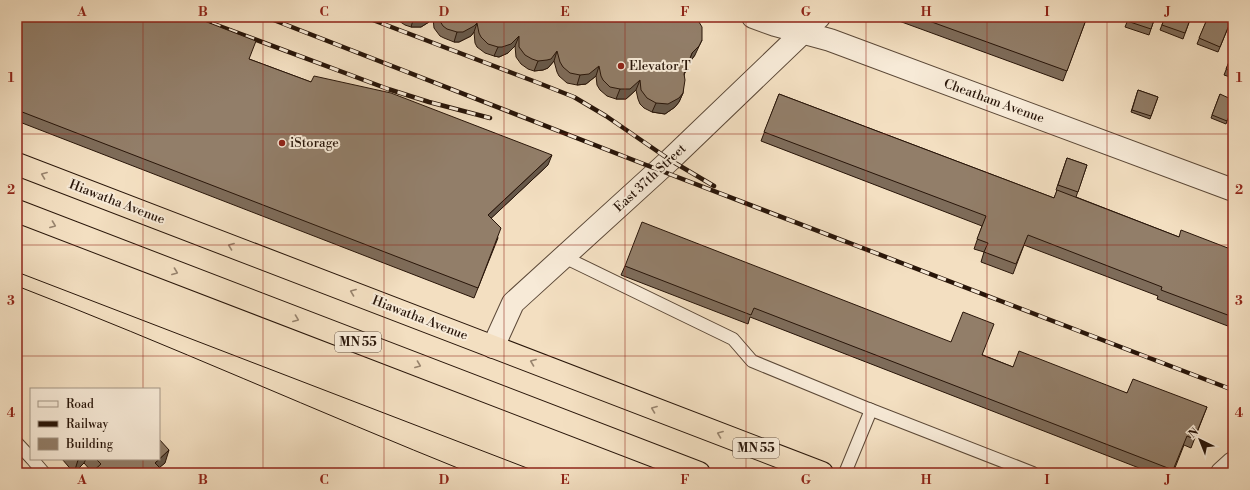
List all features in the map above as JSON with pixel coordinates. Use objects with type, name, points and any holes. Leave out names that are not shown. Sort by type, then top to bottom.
[{"type":"highway","name":"Hiawatha Avenue","points":[[17,164],[822,473]]},
{"type":"highway","name":"MN 55","points":[[17,211],[699,473]]},
{"type":"street","name":"Cheatham Avenue","points":[[753,17],[775,25],[837,42],[1233,190]]},
{"type":"street","name":"East 37th Street","points":[[494,346],[513,303],[659,170],[819,17]]},
{"type":"street","points":[[1222,473],[1233,463]]},
{"type":"lane","points":[[564,257],[733,339],[752,361],[868,409],[1033,473]]},
{"type":"lane","points":[[845,473],[871,410],[868,409]]},
{"type":"lane","points":[[17,443],[30,458]]},
{"type":"lane","points":[[32,460],[44,473]]},
{"type":"building","name":"iStorage","points":[[17,17],[194,17],[256,41],[249,59],[311,82],[314,76],[391,93],[552,155],[488,215],[501,228],[478,288],[17,110]]},
{"type":"building","name":"Elevator T","points":[[438,17],[661,17],[661,22],[665,17],[694,17],[702,27],[702,40],[699,46],[692,53],[684,74],[685,80],[683,93],[679,98],[668,104],[656,103],[647,98],[641,90],[640,80],[630,89],[610,87],[603,80],[599,66],[589,74],[580,75],[570,73],[560,62],[557,51],[551,59],[538,61],[525,55],[519,47],[519,36],[511,44],[498,47],[488,44],[481,37],[477,23],[463,32],[457,32],[443,26]]},
{"type":"building","points":[[918,17],[1087,17],[1067,71]]},
{"type":"building","points":[[1129,17],[1155,17],[1151,29],[1127,21]]},
{"type":"building","points":[[1165,17],[1191,17],[1185,33],[1162,25]]},
{"type":"building","points":[[1208,17],[1232,18],[1220,47],[1199,38]]},
{"type":"building","points":[[1233,52],[1233,72],[1226,69]]},
{"type":"building","points":[[1138,90],[1158,97],[1151,116],[1132,110]]},
{"type":"building","points":[[779,94],[1054,198],[1057,190],[1179,237],[1181,230],[1233,250],[1233,317],[1161,290],[1162,287],[1028,235],[1016,264],[984,252],[988,243],[977,239],[986,216],[764,132]]},
{"type":"building","points":[[1220,94],[1233,100],[1233,106],[1227,121],[1212,115]]},
{"type":"building","points":[[1067,158],[1087,165],[1078,192],[1058,185]]},
{"type":"building","points":[[642,222],[951,342],[963,312],[994,324],[982,355],[1013,367],[1019,351],[1127,393],[1133,379],[1207,407],[1194,439],[1187,436],[1173,470],[754,308],[751,315],[625,266]]},
{"type":"building","points":[[160,440],[169,450],[160,458]]},
{"type":"building","points":[[97,460],[158,460],[155,463],[165,473],[91,473],[101,464]]},
{"type":"tram line","points":[[17,272],[540,473]]},
{"type":"tram line","points":[[17,286],[74,308],[470,473]]},
{"type":"railway","points":[[195,17],[388,89],[429,102],[490,118]]},
{"type":"railway","points":[[266,17],[659,170],[1233,390]]},
{"type":"railway","points":[[365,17],[574,97],[606,116],[670,160],[714,186]]},
{"type":"place","name":"Elevator T","points":[[621,66]]},
{"type":"place","name":"iStorage","points":[[282,143]]}]
